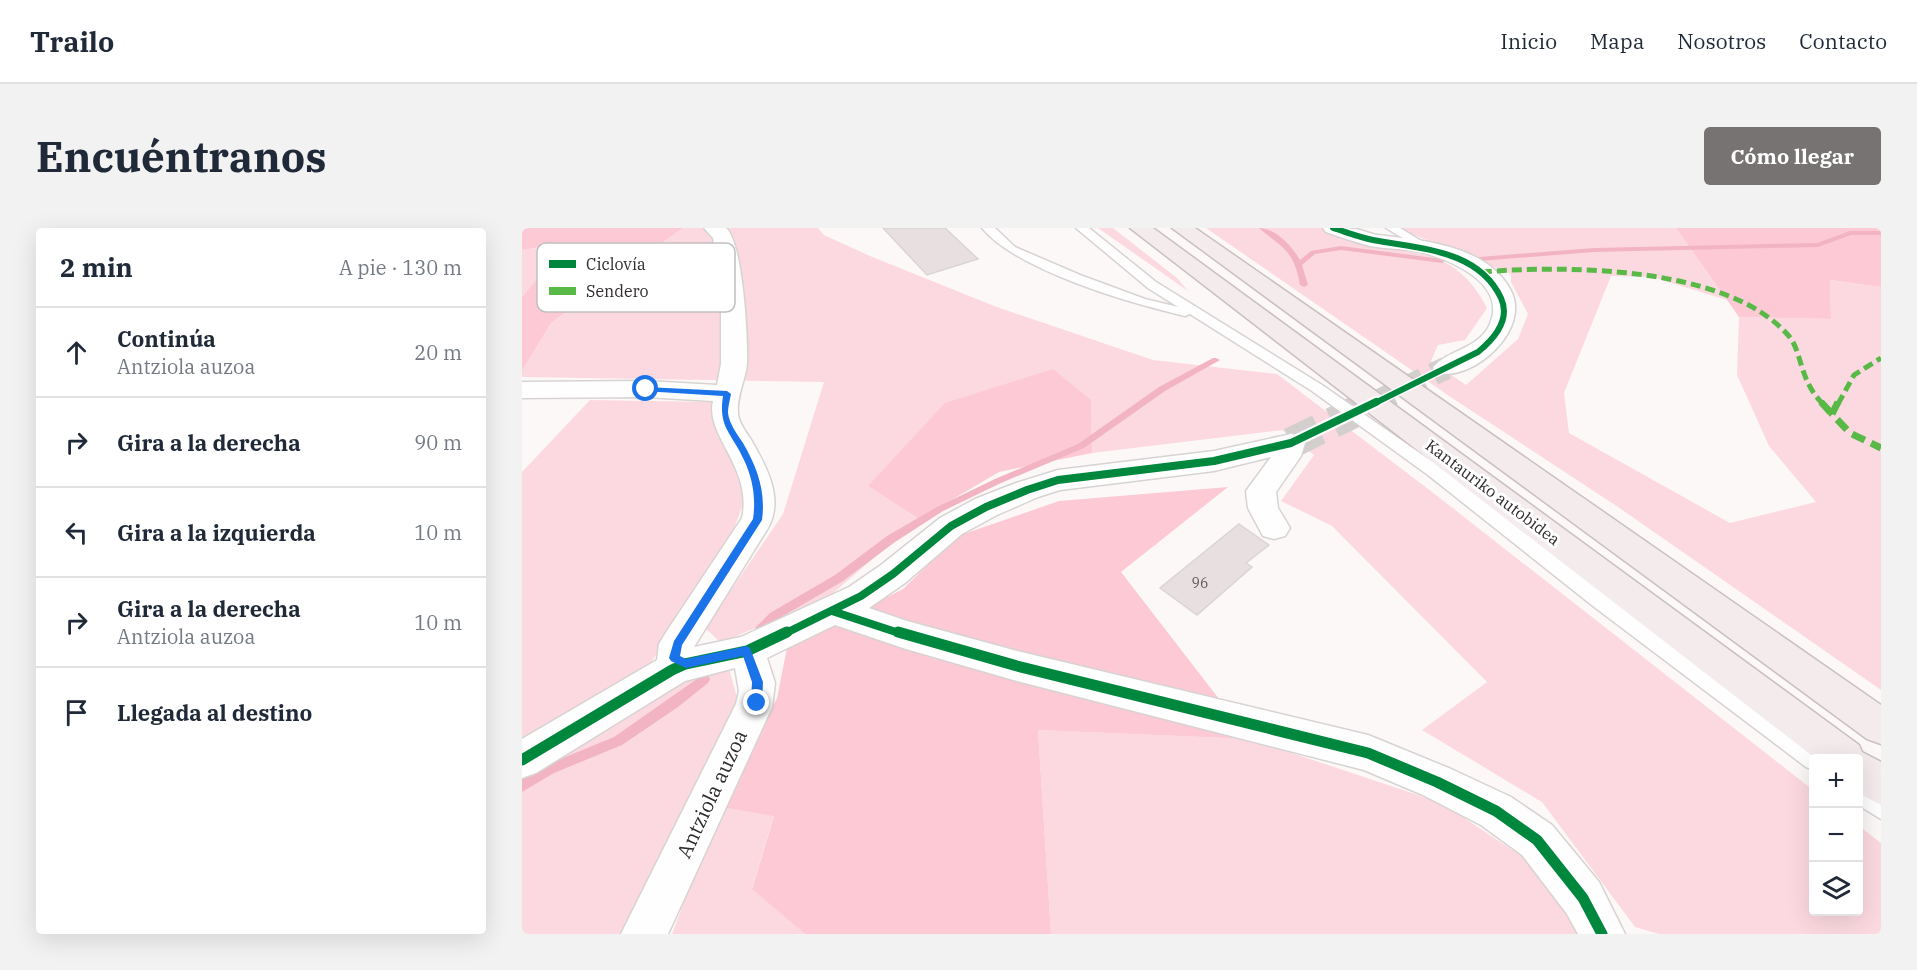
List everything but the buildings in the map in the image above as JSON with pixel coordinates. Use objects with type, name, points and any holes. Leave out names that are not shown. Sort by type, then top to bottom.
[{"type":"highway","name":"Kantauriko autobidea","points":[[1140,228],[1838,754]]},
{"type":"highway","name":"Kantauriko autobidea","points":[[1182,228],[1881,727]]},
{"type":"highway","points":[[1863,773],[1881,786]]},
{"type":"street","points":[[714,228],[723,236],[724,243]]},
{"type":"street","points":[[1332,228],[1370,239],[1425,247],[1451,255],[1477,268],[1492,280],[1502,296],[1505,309],[1502,325],[1491,342],[1471,357],[1446,368]]},
{"type":"street","points":[[686,664],[674,658],[677,644],[757,520],[759,505],[756,478],[724,413],[734,364],[733,312]]},
{"type":"street","points":[[522,390],[646,389],[727,394]]},
{"type":"street","points":[[522,760],[686,664],[747,651],[861,596],[893,574],[951,525],[986,507],[1058,480],[1214,461],[1292,443],[1287,456],[1261,491],[1263,508],[1274,528]]},
{"type":"street","points":[[832,611],[906,635],[1017,666],[1368,753],[1427,777],[1496,811],[1537,840],[1583,898],[1602,934]]},
{"type":"street","name":"Antziola auzoa","points":[[644,934],[742,729],[757,703],[758,682],[747,651]]},
{"type":"lane","points":[[988,228],[1011,249],[1076,278],[1141,302],[1200,315]]},
{"type":"lane","points":[[1082,228],[1152,285],[1317,388],[1434,471],[1600,601],[1809,756]]},
{"type":"lane","points":[[1392,228],[1425,247]]},
{"type":"lane","points":[[1863,795],[1881,808]]},
{"type":"shaded area","points":[[522,228],[683,228],[662,243],[537,243],[537,248],[522,250]]},
{"type":"shaded area","points":[[683,228],[818,228],[824,235],[870,256],[994,306],[1153,360],[1277,374],[1436,495],[1809,787],[1809,916],[1863,916],[1863,829],[1881,843],[1881,934],[1659,934],[1635,927],[1542,802],[1422,730],[1487,682],[1332,526],[1281,501],[1314,455],[1282,430],[1092,453],[1091,400],[868,486],[919,519],[832,594],[721,643],[705,628],[783,514],[824,382],[522,377],[522,371],[551,323],[566,312],[735,312],[735,243],[662,243]]},
{"type":"shaded area","points":[[1098,228],[1113,228],[1177,278],[1188,291]]},
{"type":"shaded area","points":[[1206,228],[1322,228],[1346,239],[1413,252],[1453,267],[1471,283],[1487,308],[1465,340],[1438,345],[1431,361],[1466,385],[1518,339],[1528,314],[1511,282],[1511,274],[1397,228],[1676,228],[1727,300],[1652,277],[1611,276],[1564,393],[1569,433],[1730,523],[1816,502],[1769,446],[1737,375],[1739,317],[1831,319],[1830,280],[1881,287],[1881,690],[1618,507],[1452,398]]},
{"type":"shaded area","points":[[1676,228],[1881,228],[1881,287],[1830,280],[1831,319],[1739,317]]},
{"type":"shaded area","points":[[537,248],[537,279],[522,297],[522,250]]},
{"type":"shaded area","points":[[537,279],[537,312],[566,312],[551,323],[522,371],[522,297]]},
{"type":"shaded area","points":[[1053,369],[1091,400],[1092,453],[999,472],[919,519],[868,486],[945,403]]},
{"type":"shaded area","points":[[590,400],[711,402],[745,499],[725,552],[648,667],[694,679],[729,669],[739,704],[622,934],[522,934],[522,472]]},
{"type":"shaded area","points":[[1228,487],[1121,572],[1250,739],[1038,730],[1051,934],[805,934],[752,889],[774,816],[720,807],[777,698],[787,648],[903,589],[958,536],[1059,501]]},
{"type":"shaded area","points":[[1038,730],[1250,739],[1442,803],[1530,862],[1579,934],[1051,934]]},
{"type":"shaded area","points":[[720,807],[774,815],[752,888],[805,934],[672,934]]},
{"type":"waterway","points":[[1262,228],[1291,251],[1299,265],[1304,285]]},
{"type":"waterway","points":[[1479,259],[1594,250],[1818,245],[1850,233],[1881,233]]},
{"type":"waterway","points":[[1300,263],[1313,252],[1341,248],[1442,261]]},
{"type":"waterway","points":[[761,628],[774,616],[839,578],[891,539],[940,509],[998,481],[1081,446],[1162,389],[1216,360]]},
{"type":"waterway","points":[[522,786],[550,769],[618,741],[674,703],[704,679]]},
{"type":"tunnel","points":[[1372,404],[1446,368]]},
{"type":"tunnel","points":[[1291,443],[1375,402]]},
{"type":"marked path","points":[[1482,272],[1539,270],[1629,274],[1659,277],[1717,291],[1768,316],[1788,335],[1795,346],[1803,373],[1811,389],[1832,414]]},
{"type":"marked path","points":[[1881,358],[1854,375],[1832,414],[1850,433],[1881,448]]},
{"type":"cycle path","points":[[522,760],[672,670],[685,664],[747,651],[861,596],[893,574],[951,526],[986,507],[1058,480],[1214,461],[1291,443],[1471,357],[1485,346],[1501,327],[1503,302],[1495,285],[1483,272],[1467,262],[1429,250],[1373,240],[1333,228]]},
{"type":"cycle path","points":[[832,611],[906,635],[1017,666],[1368,753],[1437,782],[1496,811],[1537,840],[1583,898],[1602,934]]},
{"type":"route","points":[[646,389],[727,394],[724,413],[756,478],[759,505],[757,520],[690,628],[677,644],[674,658],[686,664],[747,651],[758,682],[757,703]]}]
